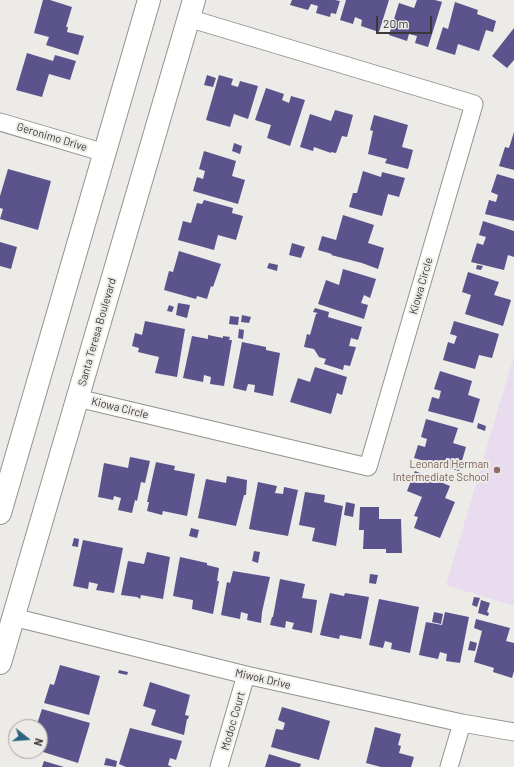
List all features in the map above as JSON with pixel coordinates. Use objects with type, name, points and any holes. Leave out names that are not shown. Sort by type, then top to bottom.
[{"type":"main road","points":[[0,513],[149,0]]},
{"type":"main road","name":"Santa Teresa Boulevard","points":[[0,663],[191,9]]},
{"type":"street","name":"Kiowa Circle","points":[[78,398],[368,467],[461,149],[474,104],[191,9]]},
{"type":"street","name":"Geronimo Drive","points":[[0,122],[105,153]]},
{"type":"street","name":"Miwok Drive","points":[[13,617],[246,675],[462,723],[514,732]]},
{"type":"street","name":"Modoc Court","points":[[219,767],[246,675]]},
{"type":"street","points":[[449,767],[462,723]]},
{"type":"shaded area","name":"Leonard Herman Intermediate School","points":[[514,355],[514,606],[446,585]]},
{"type":"building","points":[[43,0],[50,0],[72,7],[66,27],[68,27],[67,32],[84,36],[78,55],[46,45],[49,37],[34,33]]},
{"type":"building","points":[[292,0],[340,1],[336,14],[331,13],[330,17],[316,13],[318,6],[311,4],[308,10],[290,5]]},
{"type":"building","points":[[346,0],[389,0],[379,32],[361,26],[362,20],[355,17],[353,24],[340,20]]},
{"type":"building","points":[[417,0],[435,0],[442,2],[428,47],[415,43],[417,36],[409,34],[407,41],[389,35],[399,3],[414,8]]},
{"type":"building","points":[[455,2],[478,10],[477,14],[496,21],[493,32],[486,30],[479,51],[458,44],[455,55],[436,49],[443,27],[448,29]]},
{"type":"building","points":[[514,28],[514,60],[507,68],[492,56]]},
{"type":"building","points":[[27,53],[53,61],[55,55],[76,61],[70,80],[49,74],[42,97],[16,90]]},
{"type":"building","points":[[207,75],[216,78],[213,87],[204,85]]},
{"type":"building","points":[[219,75],[233,79],[231,85],[238,87],[240,81],[258,86],[248,119],[234,114],[230,127],[206,120]]},
{"type":"building","points":[[266,88],[284,94],[282,100],[289,103],[291,96],[305,100],[290,146],[267,138],[271,125],[255,120]]},
{"type":"building","points":[[335,110],[353,115],[347,137],[342,136],[336,153],[331,153],[314,147],[313,151],[300,147],[310,114],[331,121]]},
{"type":"building","points":[[374,115],[408,125],[402,147],[413,150],[408,169],[385,163],[387,159],[368,154],[373,131],[370,130]]},
{"type":"building","points":[[514,132],[514,170],[499,166],[505,147],[509,148]]},
{"type":"building","points":[[234,143],[242,146],[240,154],[232,151]]},
{"type":"building","points":[[204,151],[236,161],[232,176],[245,180],[238,204],[193,191],[197,177],[203,179],[205,171],[199,169]]},
{"type":"building","points":[[8,169],[51,181],[38,230],[0,219],[3,209],[0,208],[0,196]]},
{"type":"building","points":[[363,171],[381,177],[382,172],[405,178],[399,197],[388,194],[382,216],[349,207],[353,193],[357,193]]},
{"type":"building","points":[[497,174],[514,179],[514,221],[485,214],[489,200],[496,202],[498,195],[491,192]]},
{"type":"building","points":[[204,200],[233,208],[232,213],[243,216],[236,240],[218,235],[214,250],[178,240],[183,221],[191,223],[197,203],[202,204]]},
{"type":"building","points":[[343,215],[374,225],[368,243],[384,248],[378,269],[318,250],[322,236],[336,240]]},
{"type":"building","points":[[483,221],[514,231],[514,257],[508,255],[504,270],[471,262],[477,243],[483,245],[486,237],[479,235]]},
{"type":"building","points":[[0,242],[17,247],[11,269],[0,266]]},
{"type":"building","points":[[292,243],[305,247],[301,258],[289,255]]},
{"type":"building","points":[[179,251],[221,264],[207,299],[197,296],[196,299],[164,290],[169,271],[173,272]]},
{"type":"building","points":[[269,263],[278,265],[277,271],[267,268]]},
{"type":"building","points":[[477,265],[483,266],[481,270],[476,269]]},
{"type":"building","points":[[343,269],[376,279],[370,298],[364,295],[361,303],[368,305],[364,319],[318,304],[326,280],[339,285]]},
{"type":"building","points":[[468,272],[499,282],[494,295],[511,300],[503,326],[465,314],[471,295],[462,292]]},
{"type":"building","points":[[178,303],[190,305],[187,318],[176,315]]},
{"type":"building","points":[[169,305],[174,307],[172,312],[167,311]]},
{"type":"building","points":[[315,308],[329,312],[328,317],[362,327],[358,340],[351,338],[349,346],[356,347],[350,366],[344,365],[343,370],[324,364],[326,359],[319,357],[314,349],[304,347],[307,334],[310,335],[316,314],[318,313],[313,312]]},
{"type":"building","points":[[242,315],[251,317],[249,323],[241,322]]},
{"type":"building","points":[[230,316],[239,317],[238,325],[229,324]]},
{"type":"building","points":[[145,321],[185,329],[177,377],[155,373],[159,357],[138,352],[139,348],[132,346],[135,333],[142,335]]},
{"type":"building","points":[[454,321],[499,334],[492,358],[479,355],[475,369],[443,360],[448,342],[454,344],[457,336],[450,334]]},
{"type":"building","points":[[239,329],[244,330],[243,339],[238,338]]},
{"type":"building","points":[[208,335],[223,338],[223,336],[230,337],[229,340],[232,340],[224,386],[210,384],[211,377],[204,375],[203,382],[183,378],[192,336],[208,339]]},
{"type":"building","points":[[242,342],[266,347],[266,350],[280,353],[273,396],[254,392],[255,385],[248,384],[246,391],[233,388]]},
{"type":"building","points":[[315,367],[347,377],[342,395],[337,393],[331,414],[290,402],[298,378],[310,382]]},
{"type":"building","points":[[440,371],[472,381],[468,395],[480,399],[473,423],[428,411],[432,397],[439,399],[441,391],[434,389]]},
{"type":"building","points":[[426,419],[458,428],[453,443],[466,447],[459,471],[414,458],[418,445],[425,447],[427,439],[421,437]]},
{"type":"building","points":[[478,423],[486,426],[485,431],[477,428]]},
{"type":"building","points":[[130,457],[150,461],[145,483],[141,482],[137,501],[135,500],[132,513],[118,510],[121,498],[114,496],[113,500],[98,497],[104,463],[128,468]]},
{"type":"building","points":[[156,462],[175,466],[174,470],[195,474],[187,516],[163,511],[162,515],[147,511],[149,502],[147,502]]},
{"type":"building","points":[[415,471],[450,486],[445,498],[455,502],[440,538],[414,528],[418,517],[414,516],[422,497],[407,491]]},
{"type":"building","points":[[459,473],[465,475],[464,480],[457,478]]},
{"type":"building","points":[[227,476],[247,480],[246,495],[244,495],[236,526],[198,518],[206,479],[226,483]]},
{"type":"building","points":[[258,482],[277,486],[275,493],[283,494],[284,487],[298,490],[288,536],[249,529]]},
{"type":"building","points":[[305,492],[325,495],[324,502],[343,506],[336,546],[312,541],[315,528],[299,525]]},
{"type":"building","points":[[346,502],[355,504],[353,517],[344,515]]},
{"type":"building","points":[[360,507],[379,507],[379,519],[401,519],[402,553],[386,553],[386,549],[363,549],[364,530],[359,530]]},
{"type":"building","points":[[191,528],[199,530],[197,538],[189,536]]},
{"type":"building","points":[[74,538],[79,539],[78,547],[72,546]]},
{"type":"building","points":[[83,540],[123,548],[114,593],[96,590],[98,584],[89,582],[88,589],[73,586]]},
{"type":"building","points":[[254,551],[260,552],[258,563],[252,561]]},
{"type":"building","points":[[147,552],[170,557],[163,599],[141,595],[140,599],[137,597],[121,595],[128,561],[144,564]]},
{"type":"building","points":[[180,557],[207,563],[207,565],[219,568],[217,581],[219,581],[213,614],[192,609],[193,600],[173,596]]},
{"type":"building","points":[[233,571],[270,577],[261,623],[247,620],[248,614],[241,612],[240,619],[221,615],[227,582],[230,583]]},
{"type":"building","points":[[370,574],[378,575],[376,584],[369,583]]},
{"type":"building","points":[[280,579],[305,584],[302,598],[317,600],[312,633],[292,629],[294,623],[286,621],[285,628],[270,625],[273,617]]},
{"type":"building","points":[[330,593],[344,596],[345,593],[369,597],[361,639],[340,635],[339,639],[320,635]]},
{"type":"building","points":[[474,597],[480,598],[477,607],[472,605]]},
{"type":"building","points":[[379,599],[419,607],[410,653],[391,649],[392,643],[385,641],[383,648],[369,645]]},
{"type":"building","points":[[481,600],[490,603],[487,612],[489,613],[488,616],[478,613]]},
{"type":"building","points":[[434,612],[443,614],[441,624],[432,622]]},
{"type":"building","points":[[445,612],[469,617],[460,663],[446,661],[447,654],[440,652],[438,659],[419,655],[426,622],[442,625]]},
{"type":"building","points":[[476,619],[510,628],[506,641],[514,643],[514,671],[512,678],[493,672],[494,668],[474,662],[482,631],[474,628]]},
{"type":"building","points":[[470,641],[477,643],[475,651],[468,650]]},
{"type":"building","points":[[60,665],[100,676],[89,715],[44,703],[50,684],[54,685]]},
{"type":"building","points":[[119,670],[128,672],[127,675],[118,673]]},
{"type":"building","points":[[150,682],[190,695],[185,715],[189,716],[184,735],[151,725],[156,710],[143,706]]},
{"type":"building","points":[[282,707],[330,721],[319,760],[271,747],[276,729],[283,730],[285,723],[278,720]]},
{"type":"building","points":[[42,709],[90,723],[78,763],[48,754],[48,719],[39,719]]},
{"type":"building","points":[[375,727],[401,734],[398,745],[401,746],[399,753],[414,757],[411,767],[381,767],[366,763]]},
{"type":"building","points":[[130,728],[182,741],[176,760],[170,758],[168,765],[172,767],[126,767],[119,764]]},
{"type":"building","points":[[269,754],[301,764],[300,767],[265,767]]},
{"type":"building","points":[[106,758],[117,761],[116,767],[104,765]]},
{"type":"building","points":[[44,761],[64,767],[42,767]]},
{"type":"place","name":"Leonard Herman Intermediate School","points":[[497,470]]}]
